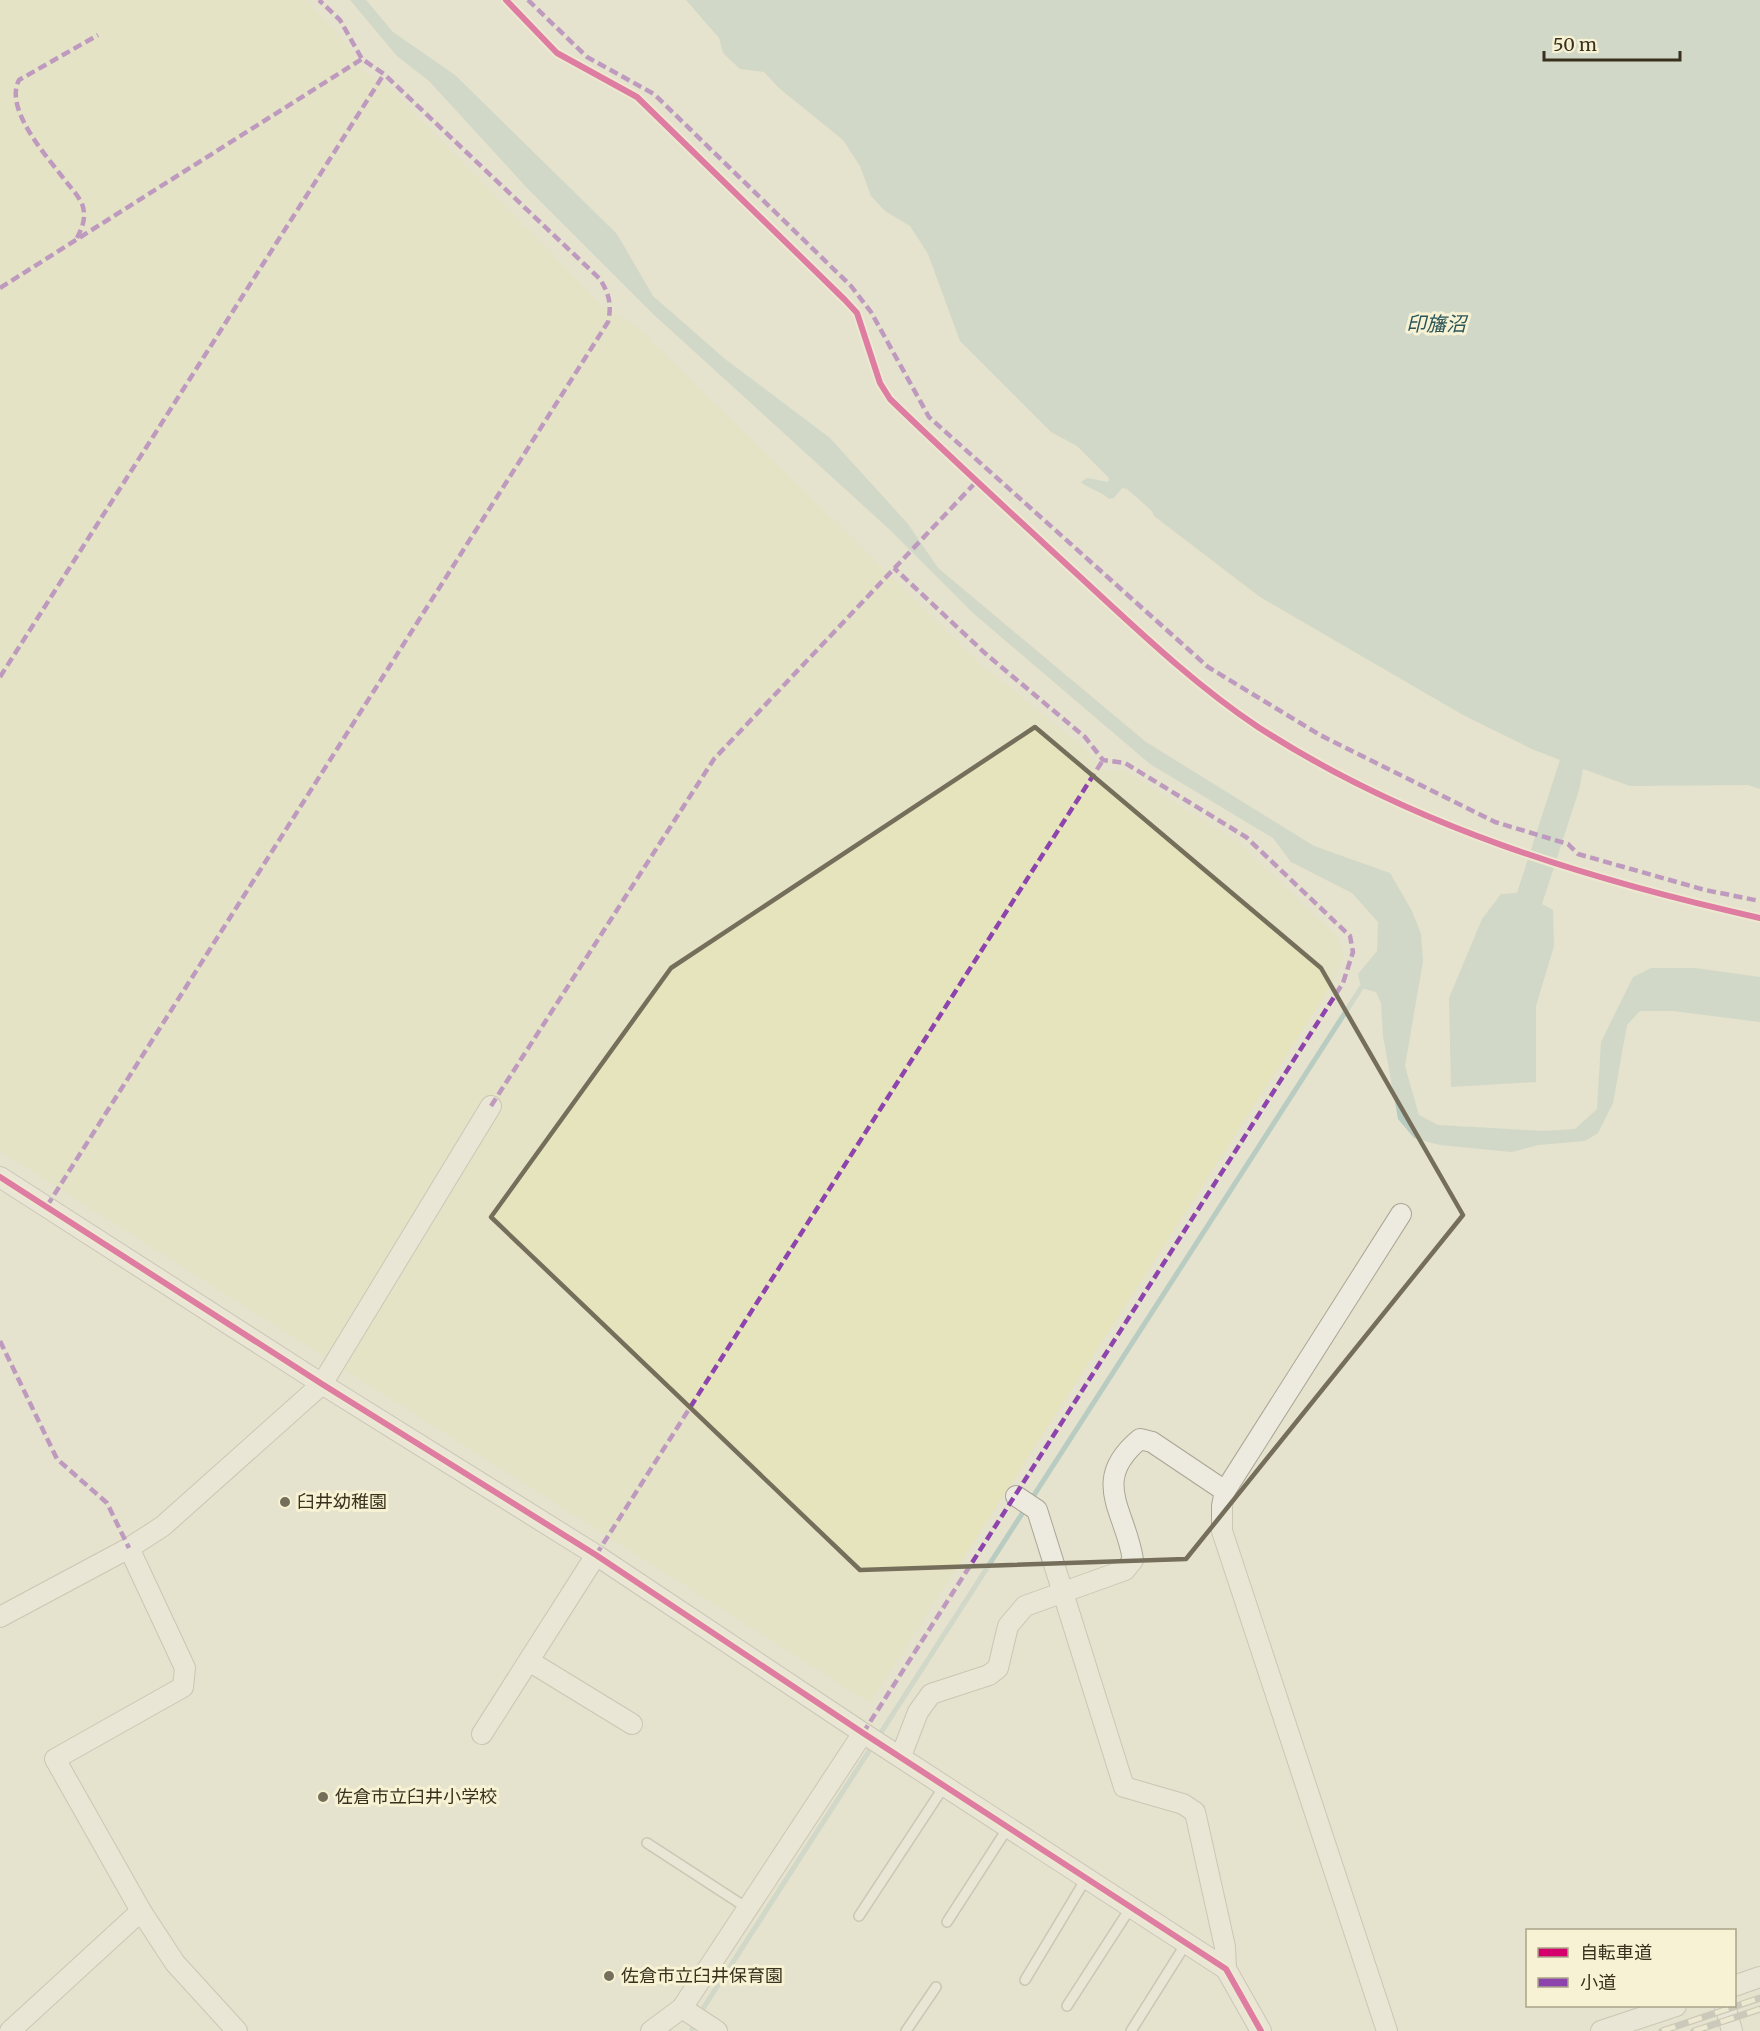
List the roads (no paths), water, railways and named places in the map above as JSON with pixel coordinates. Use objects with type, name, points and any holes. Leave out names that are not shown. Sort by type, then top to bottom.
[{"type":"street","points":[[0,1617],[129,1548],[163,1526],[322,1384],[491,1106]]},
{"type":"street","points":[[0,1177],[322,1384],[596,1555],[871,1738],[1226,1968],[1262,2031]]},
{"type":"street","points":[[1387,2031],[1222,1531],[1222,1506],[1226,1491],[1401,1214]]},
{"type":"street","points":[[902,1756],[918,1712],[932,1694],[989,1676],[998,1668],[1008,1626],[1025,1605],[1125,1570],[1133,1560],[1131,1544],[1112,1495],[1113,1477],[1131,1446],[1140,1439],[1152,1442],[1226,1491]]},
{"type":"street","points":[[1024,1502],[1062,1592],[1124,1787],[1183,1804],[1195,1812],[1226,1947],[1226,1968]]},
{"type":"street","points":[[129,1548],[184,1668],[183,1687],[55,1759],[141,1911],[175,1963],[237,2031]]},
{"type":"street","points":[[482,1734],[596,1555]]},
{"type":"street","points":[[529,1661],[632,1724]]},
{"type":"street","points":[[651,2031],[699,2019],[747,1908],[871,1738]]},
{"type":"street","points":[[10,2031],[141,1911]]},
{"type":"street","points":[[1736,1985],[1760,1977]]},
{"type":"street","points":[[1601,2031],[1673,2007]]},
{"type":"street","points":[[1725,2007],[1732,2031]]},
{"type":"lane","points":[[859,1916],[945,1785]]},
{"type":"lane","points":[[947,1922],[1009,1826]]},
{"type":"lane","points":[[647,1843],[747,1908]]},
{"type":"lane","points":[[1025,1980],[1087,1877]]},
{"type":"lane","points":[[1067,2006],[1131,1906]]},
{"type":"lane","points":[[1131,2031],[1186,1942]]},
{"type":"lane","points":[[906,2031],[936,1987]]},
{"type":"water","points":[[350,0],[366,0],[393,32],[455,75],[617,234],[653,296],[725,359],[830,438],[908,524],[938,568],[1146,742],[1314,846],[1390,873],[1412,911],[1421,934],[1423,961],[1405,1066],[1419,1115],[1438,1125],[1544,1131],[1575,1129],[1597,1109],[1601,1042],[1633,977],[1651,968],[1695,968],[1760,977],[1760,1022],[1673,1011],[1640,1011],[1627,1025],[1613,1103],[1598,1133],[1585,1141],[1538,1145],[1512,1152],[1440,1145],[1414,1138],[1398,1119],[1383,1036],[1381,1003],[1376,992],[1361,988],[1358,974],[1377,951],[1378,922],[1352,893],[1291,862],[1273,838],[1150,764],[973,613],[889,529],[653,314],[528,189],[429,81],[397,56]]},
{"type":"water","name":"印旛沼","points":[[686,0],[1760,0],[1760,789],[1748,785],[1630,786],[1583,769],[1579,790],[1542,904],[1553,910],[1554,946],[1536,1006],[1536,1082],[1451,1087],[1449,998],[1482,919],[1501,894],[1517,893],[1560,760],[1532,749],[1463,715],[1260,597],[1154,516],[1152,511],[1127,489],[1122,488],[1114,498],[1109,499],[1081,482],[1087,478],[1108,482],[1109,478],[1077,446],[1051,432],[960,341],[928,254],[910,226],[885,211],[871,196],[860,166],[843,140],[779,88],[764,72],[740,69],[723,53],[719,38]]},
{"type":"waterway","points":[[692,2031],[693,2024],[1361,988]]},
{"type":"railway","points":[[1736,2006],[1760,1998]]},
{"type":"railway","points":[[1662,2031],[1733,2007]]},
{"type":"railway","points":[[1694,2031],[1760,2009]]},
{"type":"place","name":"臼井幼稚園","points":[[285,1502]]},
{"type":"place","name":"佐倉市立臼井小学校","points":[[323,1797]]},
{"type":"place","name":"佐倉市立臼井保育園","points":[[609,1976]]}]
